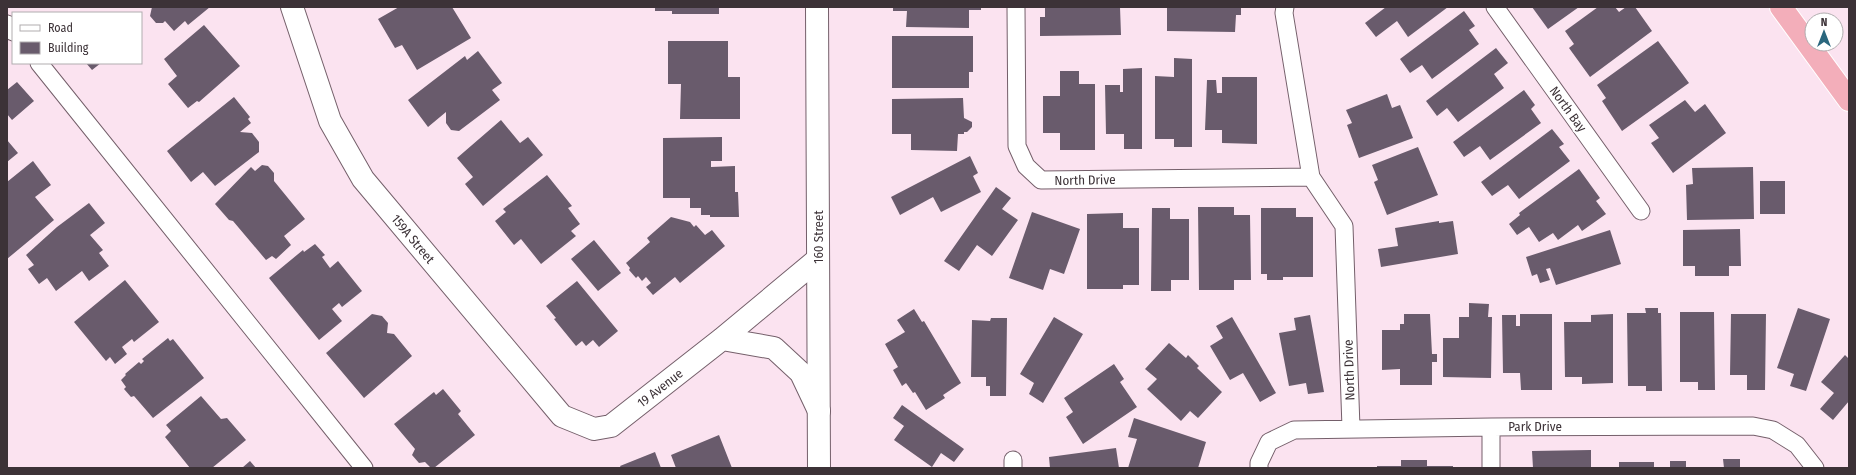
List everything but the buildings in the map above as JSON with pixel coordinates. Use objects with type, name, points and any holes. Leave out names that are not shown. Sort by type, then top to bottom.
[{"type":"highway","points":[[1781,7],[1849,100]]},
{"type":"street","name":"159A Street","points":[[292,7],[330,121],[362,179],[562,416],[594,429]]},
{"type":"street","name":"160 Street","points":[[817,7],[818,468]]},
{"type":"street","name":"19 Avenue","points":[[594,429],[611,426],[722,339],[818,259]]},
{"type":"street","points":[[722,339],[774,348],[801,373],[818,411]]},
{"type":"lane","name":"North Drive","points":[[1016,7],[1017,146],[1026,166],[1041,180],[1311,177]]},
{"type":"lane","name":"North Drive","points":[[1285,7],[1284,13],[1311,177],[1344,226],[1351,428]]},
{"type":"lane","name":"North Bay","points":[[1495,7],[1641,211]]},
{"type":"lane","points":[[40,64],[364,468]]},
{"type":"lane","name":"Park Drive","points":[[1259,468],[1259,463],[1269,442],[1294,430],[1351,428],[1753,426],[1773,430],[1798,445],[1815,468]]},
{"type":"lane","points":[[1491,427],[1491,468]]}]
